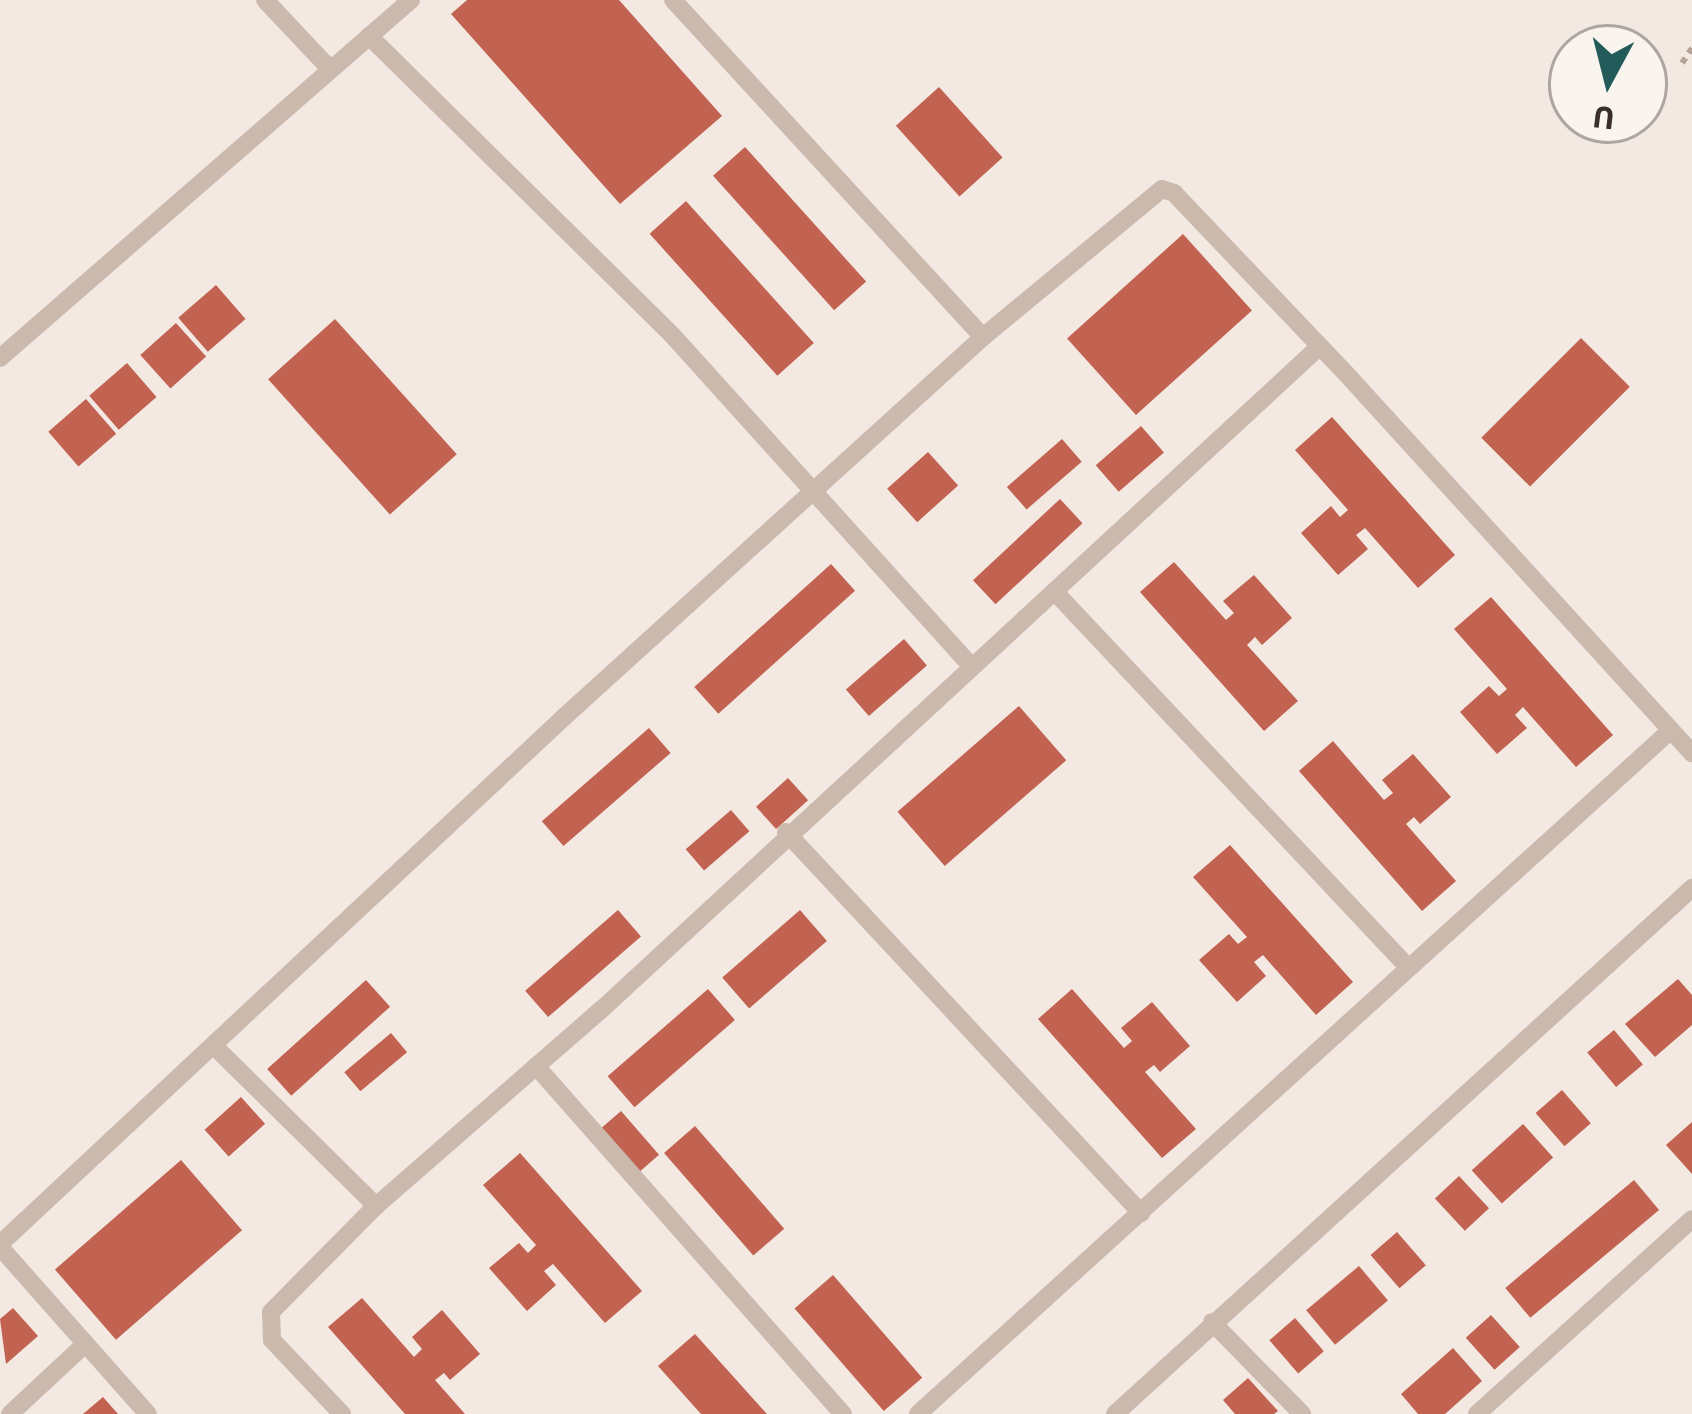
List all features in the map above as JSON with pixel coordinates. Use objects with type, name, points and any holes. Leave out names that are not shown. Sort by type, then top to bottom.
[{"type":"lane","points":[[265,0],[330,69]]},
{"type":"lane","points":[[0,358],[411,0]]},
{"type":"lane","points":[[673,0],[983,338]]},
{"type":"lane","points":[[369,36],[673,336],[970,665]]},
{"type":"lane","points":[[148,1414],[83,1346],[0,1246],[813,492],[983,338],[1162,189],[1174,193],[1319,347],[1692,753]]},
{"type":"lane","points":[[342,1414],[266,1328],[271,1312],[376,1206],[536,1066],[1319,347]]},
{"type":"lane","points":[[1055,592],[1407,966]]},
{"type":"lane","points":[[918,1414],[1671,730]]},
{"type":"lane","points":[[786,832],[1141,1213]]},
{"type":"lane","points":[[1115,1414],[1692,888]]},
{"type":"lane","points":[[214,1046],[376,1206]]},
{"type":"lane","points":[[536,1066],[843,1414]]},
{"type":"lane","points":[[1478,1414],[1692,1219]]},
{"type":"lane","points":[[1212,1322],[1302,1414]]},
{"type":"lane","points":[[10,1414],[83,1346]]},
{"type":"path","points":[[1682,63],[1692,48]]},
{"type":"building","points":[[467,0],[619,0],[722,116],[620,204],[451,14]]},
{"type":"building","points":[[939,87],[1003,158],[959,196],[896,126]]},
{"type":"building","points":[[745,147],[866,282],[834,310],[713,176]]},
{"type":"building","points":[[686,201],[814,343],[777,376],[650,234]]},
{"type":"building","points":[[1183,234],[1252,311],[1136,415],[1067,338]]},
{"type":"building","points":[[216,285],[246,319],[208,352],[178,318]]},
{"type":"building","points":[[335,319],[457,454],[390,514],[268,379]]},
{"type":"building","points":[[176,323],[206,356],[170,389],[140,355]]},
{"type":"building","points":[[1581,338],[1630,387],[1530,486],[1481,438]]},
{"type":"building","points":[[127,363],[157,397],[119,430],[89,396]]},
{"type":"building","points":[[86,399],[116,434],[78,467],[48,432]]},
{"type":"building","points":[[1332,417],[1455,555],[1418,588],[1365,528],[1356,535],[1368,549],[1338,575],[1301,533],[1331,506],[1340,517],[1348,510],[1295,450]]},
{"type":"building","points":[[1141,426],[1164,452],[1119,492],[1096,465]]},
{"type":"building","points":[[1062,439],[1082,462],[1027,510],[1007,487]]},
{"type":"building","points":[[928,452],[958,485],[917,522],[887,489]]},
{"type":"building","points":[[1060,499],[1083,523],[995,604],[973,580]]},
{"type":"building","points":[[1174,562],[1226,620],[1234,613],[1223,601],[1254,575],[1292,618],[1262,645],[1255,637],[1247,645],[1298,701],[1264,731],[1140,592]]},
{"type":"building","points":[[831,564],[855,591],[718,714],[694,687]]},
{"type":"building","points":[[1491,597],[1613,735],[1576,767],[1523,707],[1515,715],[1527,728],[1497,754],[1460,712],[1489,686],[1499,696],[1507,689],[1454,629]]},
{"type":"building","points":[[904,639],[927,665],[869,716],[846,690]]},
{"type":"building","points":[[1019,706],[1066,760],[945,866],[897,812]]},
{"type":"building","points":[[649,728],[671,753],[563,846],[542,821]]},
{"type":"building","points":[[1333,741],[1384,800],[1393,793],[1382,780],[1413,754],[1451,797],[1420,824],[1414,817],[1406,824],[1456,881],[1422,911],[1299,771]]},
{"type":"building","points":[[788,778],[808,800],[776,829],[756,807]]},
{"type":"building","points":[[731,810],[749,831],[704,870],[686,849]]},
{"type":"building","points":[[1230,845],[1353,982],[1316,1015],[1263,955],[1254,962],[1266,976],[1237,1002],[1199,960],[1229,934],[1238,944],[1247,937],[1193,877]]},
{"type":"building","points":[[618,910],[641,936],[548,1017],[525,991]]},
{"type":"building","points":[[800,910],[827,941],[749,1009],[722,978]]},
{"type":"building","points":[[1678,979],[1692,995],[1692,1025],[1655,1057],[1625,1024]]},
{"type":"building","points":[[366,980],[390,1007],[291,1096],[267,1069]]},
{"type":"building","points":[[708,989],[735,1020],[635,1107],[608,1076]]},
{"type":"building","points":[[1072,989],[1124,1048],[1132,1041],[1121,1028],[1152,1002],[1190,1046],[1160,1072],[1154,1065],[1145,1072],[1196,1129],[1162,1158],[1038,1019]]},
{"type":"building","points":[[1614,1030],[1643,1064],[1616,1087],[1587,1052]]},
{"type":"building","points":[[391,1033],[407,1052],[360,1091],[344,1072]]},
{"type":"building","points":[[1562,1090],[1591,1123],[1564,1146],[1536,1113]]},
{"type":"building","points":[[241,1097],[265,1124],[229,1157],[205,1130]]},
{"type":"building","points":[[621,1111],[659,1155],[637,1174],[599,1130]]},
{"type":"building","points":[[1692,1122],[1692,1174],[1666,1145]]},
{"type":"building","points":[[1523,1124],[1553,1157],[1502,1204],[1472,1170]]},
{"type":"building","points":[[695,1126],[784,1229],[753,1256],[664,1153]]},
{"type":"building","points":[[520,1153],[642,1291],[605,1323],[553,1264],[544,1271],[556,1285],[527,1311],[489,1268],[519,1243],[528,1253],[536,1245],[483,1185]]},
{"type":"building","points":[[181,1160],[242,1230],[116,1340],[55,1270]]},
{"type":"building","points":[[1459,1176],[1489,1208],[1465,1231],[1435,1199]]},
{"type":"building","points":[[1634,1180],[1659,1210],[1530,1318],[1505,1288]]},
{"type":"building","points":[[1397,1232],[1426,1265],[1399,1288],[1371,1255]]},
{"type":"building","points":[[1359,1266],[1388,1300],[1335,1345],[1306,1310]]},
{"type":"building","points":[[833,1275],[922,1378],[884,1411],[795,1308]]},
{"type":"building","points":[[362,1298],[414,1357],[422,1349],[412,1337],[442,1310],[480,1354],[450,1380],[444,1373],[435,1380],[465,1414],[405,1414],[328,1327]]},
{"type":"building","points":[[13,1308],[38,1336],[6,1364],[0,1319]]},
{"type":"building","points":[[1491,1315],[1520,1347],[1495,1370],[1466,1338]]},
{"type":"building","points":[[1295,1318],[1324,1351],[1298,1374],[1269,1340]]},
{"type":"building","points":[[695,1334],[767,1414],[701,1414],[658,1366]]},
{"type":"building","points":[[1453,1348],[1482,1381],[1445,1414],[1418,1414],[1401,1394]]},
{"type":"building","points":[[1248,1378],[1278,1411],[1235,1414],[1223,1400]]},
{"type":"building","points":[[103,1397],[118,1414],[83,1414]]}]
